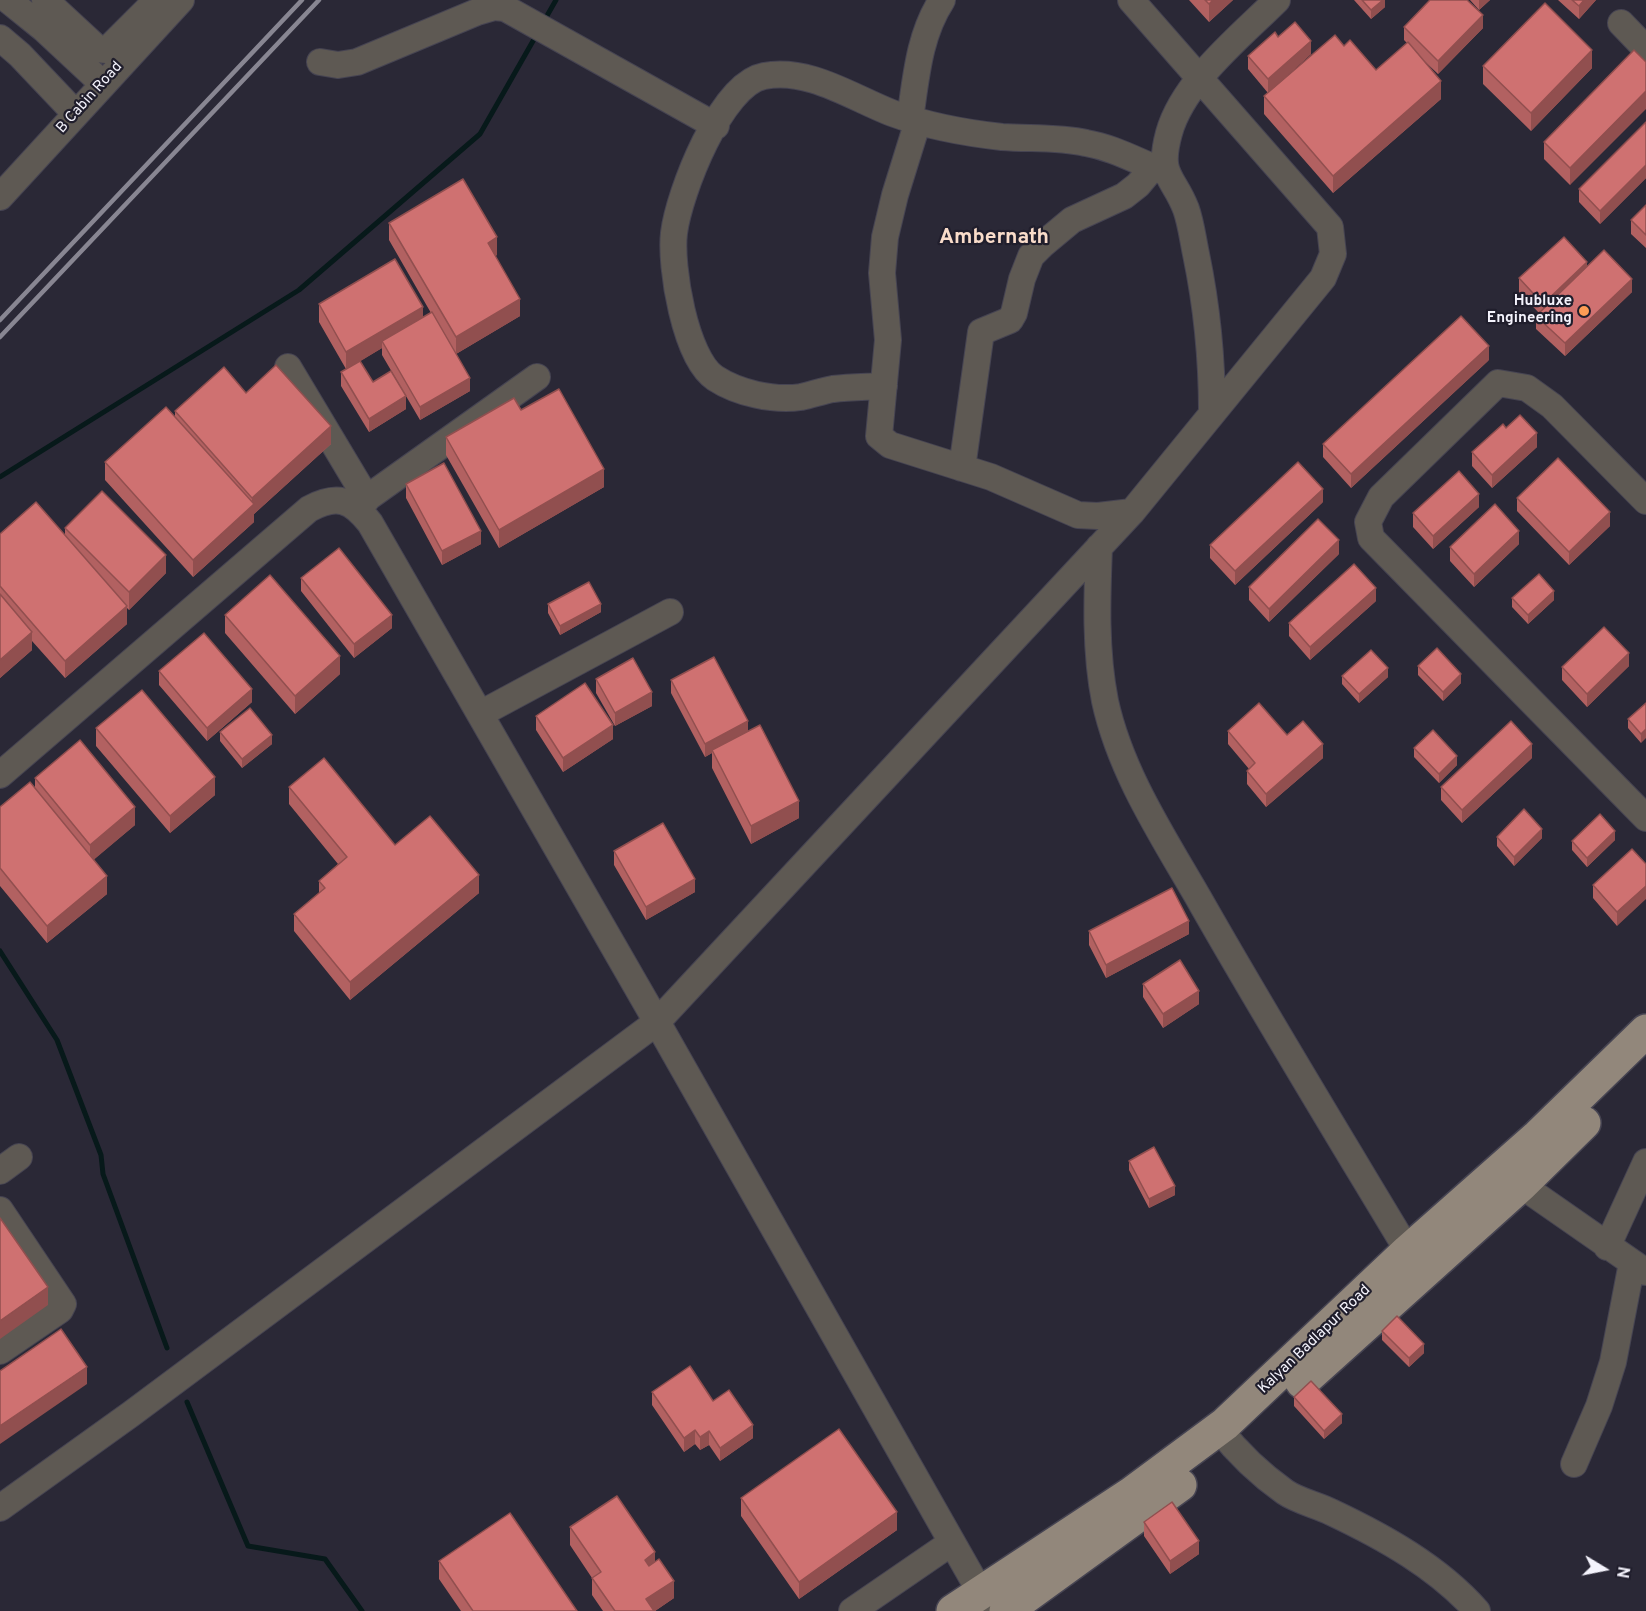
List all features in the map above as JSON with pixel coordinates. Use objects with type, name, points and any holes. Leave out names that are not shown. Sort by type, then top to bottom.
[{"type":"main road","name":"Kalyan Badlapur Road","points":[[1414,1262],[1521,1185],[1600,1092],[1646,1031]]},
{"type":"main road","name":"Kalyan Badlapur Road","points":[[953,1611],[992,1605],[1128,1525],[1414,1262],[1504,1167],[1600,1092],[1646,1063]]},
{"type":"street","points":[[8,0],[44,29],[103,84]]},
{"type":"street","points":[[45,0],[98,50],[107,50],[157,0]]},
{"type":"street","name":"B Cabin Road","points":[[0,197],[181,0]]},
{"type":"street","points":[[942,0],[924,35],[914,120],[885,237],[882,273],[888,340],[879,429],[883,442],[1001,481],[1078,516],[1132,512]]},
{"type":"street","points":[[0,1508],[131,1414],[657,1022],[1132,512],[1323,278],[1333,254],[1330,227],[1131,0]]},
{"type":"street","points":[[962,468],[981,332],[1010,320],[1031,256],[1072,220],[1124,196],[1159,170],[1170,131],[1200,78],[1278,0]]},
{"type":"street","points":[[320,62],[338,64],[357,62],[494,7],[505,8],[566,40],[716,126]]},
{"type":"street","points":[[1621,24],[1646,49]]},
{"type":"street","points":[[0,38],[20,55],[76,114]]},
{"type":"street","points":[[884,386],[831,389],[800,397],[776,397],[744,391],[713,377],[698,357],[681,306],[674,263],[674,233],[685,185],[733,95],[748,82],[764,76],[786,75],[814,80],[914,120],[1001,137],[1084,142],[1114,149],[1159,170],[1186,209],[1196,254],[1212,362],[1212,412]]},
{"type":"street","points":[[288,367],[362,502],[370,523],[482,713],[951,1542],[992,1605]]},
{"type":"street","points":[[0,775],[309,509],[323,501],[362,502],[537,377]]},
{"type":"street","points":[[1646,501],[1552,406],[1527,388],[1498,383],[1381,496],[1368,522],[1371,538],[1646,818]]},
{"type":"street","points":[[1099,547],[1099,646],[1106,701],[1120,750],[1145,803],[1248,984],[1414,1262]]},
{"type":"street","points":[[482,713],[670,612]]},
{"type":"street","points":[[1607,1247],[1646,1162]]},
{"type":"street","points":[[1521,1185],[1639,1268],[1599,1406],[1574,1464]]},
{"type":"street","points":[[0,1210],[63,1304],[60,1310],[0,1351]]},
{"type":"street","points":[[1226,1437],[1286,1493],[1332,1512],[1416,1558],[1446,1578],[1477,1611]]},
{"type":"street","points":[[852,1611],[951,1542]]},
{"type":"building","points":[[1362,0],[1383,0],[1371,10]]},
{"type":"building","points":[[1430,0],[1467,0],[1483,15],[1438,61],[1404,27]]},
{"type":"building","points":[[1572,0],[1584,0],[1579,6]]},
{"type":"building","points":[[1545,3],[1592,50],[1531,113],[1483,66]]},
{"type":"building","points":[[1295,22],[1311,41],[1268,79],[1248,56],[1275,32],[1278,37]]},
{"type":"building","points":[[1335,35],[1344,46],[1350,40],[1376,70],[1408,42],[1441,81],[1333,176],[1264,96]]},
{"type":"building","points":[[1634,50],[1646,62],[1646,91],[1570,168],[1544,142]]},
{"type":"building","points":[[1646,122],[1646,165],[1600,211],[1579,189]]},
{"type":"building","points":[[463,179],[497,237],[488,243],[520,299],[456,337],[389,223]]},
{"type":"building","points":[[1646,205],[1646,235],[1631,220]]},
{"type":"building","points":[[1564,237],[1587,262],[1543,304],[1519,278]]},
{"type":"building","name":"Hubluxe Engineering","points":[[1604,250],[1632,279],[1565,343],[1536,316]]},
{"type":"building","points":[[395,259],[423,307],[346,352],[319,304]]},
{"type":"building","points":[[432,312],[470,378],[420,407],[382,341]]},
{"type":"building","points":[[1461,316],[1489,346],[1351,474],[1323,444]]},
{"type":"building","points":[[360,361],[373,382],[391,371],[406,396],[369,419],[341,372]]},
{"type":"building","points":[[276,365],[331,426],[252,498],[175,411],[224,367],[246,393]]},
{"type":"building","points":[[559,389],[604,469],[499,530],[446,437],[514,398],[521,410]]},
{"type":"building","points":[[166,407],[254,504],[193,560],[105,462]]},
{"type":"building","points":[[1520,415],[1537,433],[1492,475],[1472,452],[1503,424],[1506,428]]},
{"type":"building","points":[[1558,458],[1610,512],[1569,552],[1517,498]]},
{"type":"building","points":[[1298,462],[1323,489],[1235,571],[1210,545]]},
{"type":"building","points":[[444,463],[481,531],[442,551],[406,484]]},
{"type":"building","points":[[1459,471],[1479,494],[1433,536],[1413,513]]},
{"type":"building","points":[[102,491],[166,555],[129,592],[65,528]]},
{"type":"building","points":[[36,502],[127,606],[65,661],[0,586],[0,534]]},
{"type":"building","points":[[1495,504],[1519,531],[1474,574],[1450,547]]},
{"type":"building","points":[[1318,519],[1339,540],[1269,609],[1249,587]]},
{"type":"building","points":[[339,548],[392,615],[354,644],[301,578]]},
{"type":"building","points":[[1354,564],[1376,588],[1310,647],[1289,623]]},
{"type":"building","points":[[1539,574],[1554,591],[1528,615],[1512,598]]},
{"type":"building","points":[[270,575],[340,656],[295,696],[225,615]]},
{"type":"building","points":[[589,582],[601,604],[560,626],[548,604]]},
{"type":"building","points":[[0,594],[32,632],[0,660]]},
{"type":"building","points":[[1604,627],[1629,653],[1587,694],[1562,667]]},
{"type":"building","points":[[204,633],[252,689],[207,728],[159,671]]},
{"type":"building","points":[[1437,648],[1461,674],[1443,692],[1418,666]]},
{"type":"building","points":[[1371,650],[1388,668],[1359,694],[1342,676]]},
{"type":"building","points":[[714,657],[748,721],[705,744],[671,680]]},
{"type":"building","points":[[633,658],[652,692],[615,713],[596,679]]},
{"type":"building","points":[[585,683],[613,725],[563,758],[536,716]]},
{"type":"building","points":[[142,690],[215,777],[170,816],[96,728]]},
{"type":"building","points":[[1259,703],[1287,735],[1303,721],[1323,744],[1266,794],[1247,771],[1255,763],[1228,731]]},
{"type":"building","points":[[1646,703],[1646,729],[1641,734],[1628,719]]},
{"type":"building","points":[[250,708],[272,735],[242,759],[220,732]]},
{"type":"building","points":[[1511,721],[1532,744],[1462,810],[1441,787]]},
{"type":"building","points":[[760,725],[799,801],[751,826],[712,750]]},
{"type":"building","points":[[1433,730],[1457,756],[1439,774],[1414,748]]},
{"type":"building","points":[[80,740],[135,807],[90,845],[35,778]]},
{"type":"building","points":[[324,758],[395,845],[430,816],[479,875],[350,982],[294,914],[325,888],[319,881],[347,857],[289,787]]},
{"type":"building","points":[[30,782],[107,876],[47,926],[0,868],[0,807]]},
{"type":"building","points":[[1524,809],[1542,829],[1514,857],[1497,837]]},
{"type":"building","points":[[1600,814],[1615,831],[1587,858],[1572,841]]},
{"type":"building","points":[[663,823],[695,879],[646,907],[614,851]]},
{"type":"building","points":[[1632,849],[1646,864],[1646,886],[1617,912],[1593,885]]},
{"type":"building","points":[[1172,888],[1189,921],[1106,965],[1089,931]]},
{"type":"building","points":[[1180,960],[1199,991],[1163,1014],[1143,984]]},
{"type":"building","points":[[1154,1147],[1175,1186],[1149,1199],[1129,1161]]},
{"type":"building","points":[[0,1218],[48,1287],[0,1321]]},
{"type":"building","points":[[1397,1316],[1424,1344],[1409,1358],[1382,1331]]},
{"type":"building","points":[[61,1329],[87,1367],[0,1426],[0,1371]]},
{"type":"building","points":[[690,1366],[713,1401],[729,1390],[753,1425],[720,1448],[709,1431],[700,1437],[695,1430],[684,1438],[652,1392]]},
{"type":"building","points":[[1311,1381],[1342,1414],[1324,1431],[1294,1397]]},
{"type":"building","points":[[839,1429],[897,1512],[799,1582],[741,1498]]},
{"type":"building","points":[[617,1496],[655,1552],[645,1560],[649,1566],[659,1559],[674,1581],[646,1599],[654,1611],[615,1611],[592,1578],[601,1572],[570,1527]]},
{"type":"building","points":[[1172,1502],[1199,1541],[1170,1561],[1144,1522]]},
{"type":"building","points":[[510,1513],[577,1611],[473,1611],[439,1561]]},
{"type":"waterway","points":[[544,21],[556,0]]},
{"type":"waterway","points":[[0,477],[299,290],[480,134],[537,34]]},
{"type":"waterway","points":[[0,951],[57,1040],[101,1155],[103,1174],[167,1348]]},
{"type":"waterway","points":[[187,1402],[248,1546],[325,1559],[362,1611]]},
{"type":"railway","points":[[0,320],[302,0]]},
{"type":"railway","points":[[0,337],[319,0]]},
{"type":"place","name":"Hubluxe Engineering","points":[[1584,311]]},
{"type":"district","name":"Ambernath","points":[[994,239]]}]
